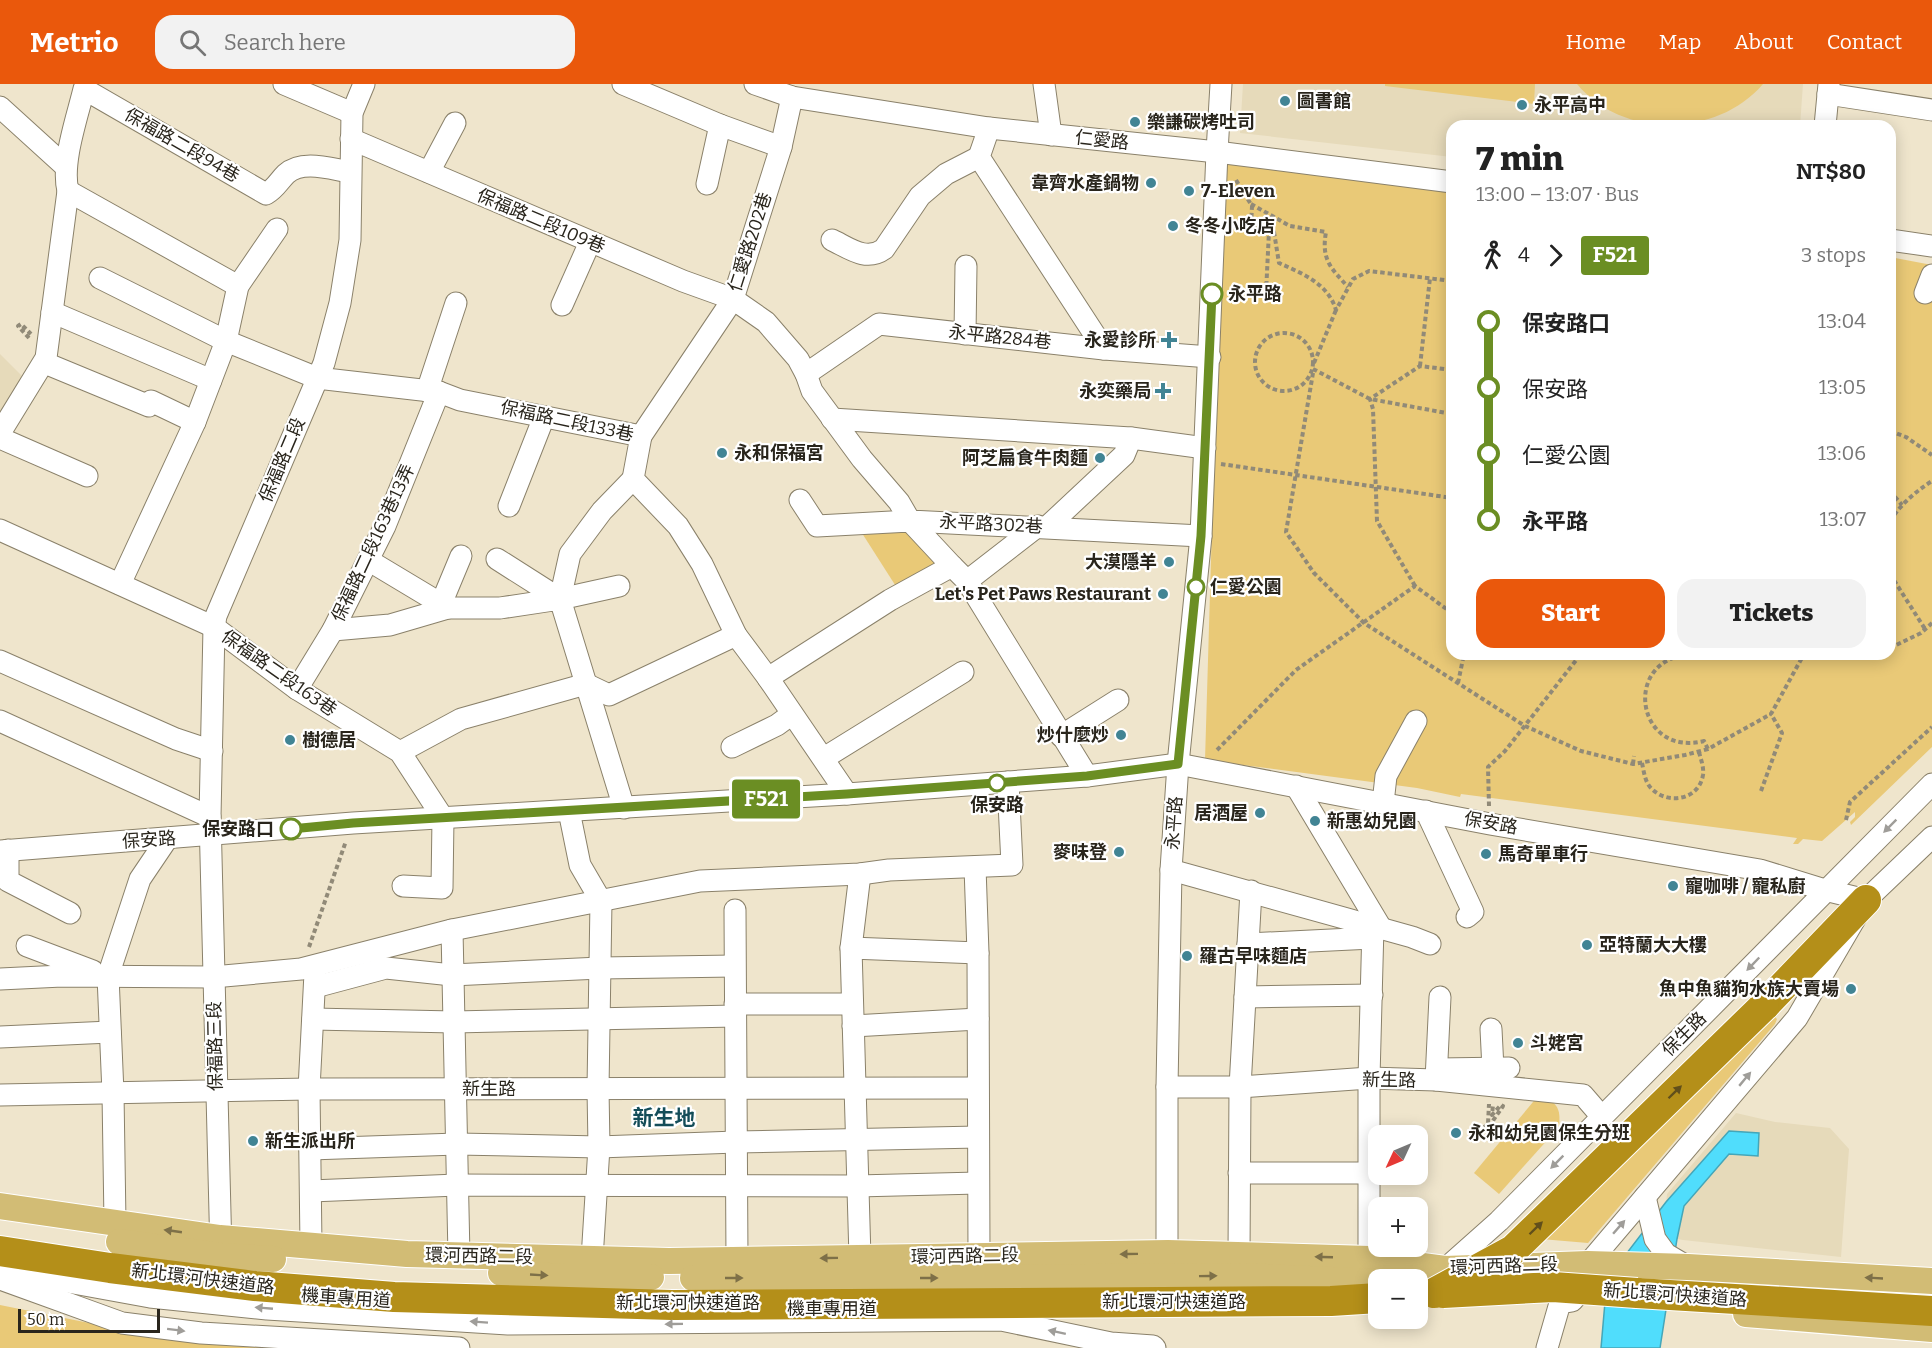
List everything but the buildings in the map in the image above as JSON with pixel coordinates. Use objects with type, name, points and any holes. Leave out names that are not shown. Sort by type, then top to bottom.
[{"type":"highway","points":[[1431,1285],[1513,1250],[1764,1006],[1866,900]]},
{"type":"highway","name":"新北環河快速道路","points":[[0,1251],[110,1268],[255,1286],[394,1297],[672,1305],[1368,1300]]},
{"type":"highway","name":"新北環河快速道路","points":[[1431,1285],[1553,1287],[1927,1317]]},
{"type":"main road","name":"環河西路二段","points":[[0,1206],[115,1223],[220,1247],[311,1246],[407,1254],[669,1261],[979,1256],[1167,1265],[1244,1276],[1368,1282]]},
{"type":"main road","name":"環河西路二段","points":[[0,1224],[220,1247],[566,1277],[922,1278],[1167,1265],[1239,1255],[1369,1259],[1431,1285],[1561,1291],[1660,1308],[1927,1317]]},
{"type":"main road","name":"環河西路二段","points":[[1431,1285],[1588,1264],[1688,1267],[1932,1281]]},
{"type":"street","points":[[284,84],[352,113]]},
{"type":"street","name":"保福路二段","points":[[211,826],[216,616],[324,363],[340,303],[350,240],[352,113],[364,84]]},
{"type":"street","points":[[623,84],[720,125],[781,147]]},
{"type":"street","name":"仁愛路","points":[[755,84],[792,97],[989,128],[1217,152],[1446,181]]},
{"type":"street","points":[[1044,84],[1052,135]]},
{"type":"street","name":"永平路","points":[[1167,1265],[1167,1087],[1172,870],[1178,764],[1201,536],[1221,84]]},
{"type":"street","name":"保福路二段94巷","points":[[66,167],[84,89],[266,194],[276,189],[286,174],[299,167],[350,172]]},
{"type":"street","points":[[1826,120],[1829,89],[1932,110]]},
{"type":"street","name":"仁愛路202巷","points":[[641,436],[733,299],[781,147],[792,97]]},
{"type":"street","points":[[0,107],[66,167],[65,180],[68,191],[45,363],[0,433]]},
{"type":"street","points":[[429,172],[455,123]]},
{"type":"street","points":[[707,184],[720,125]]},
{"type":"street","points":[[832,240],[864,255],[876,255],[884,249],[920,196],[946,174],[979,157],[989,128]]},
{"type":"street","name":"保福路二段109巷","points":[[351,139],[683,281],[733,299]]},
{"type":"street","points":[[979,157],[1104,349]]},
{"type":"street","points":[[68,191],[238,286]]},
{"type":"street","points":[[120,584],[195,422],[226,341],[238,286],[277,229]]},
{"type":"street","points":[[1896,241],[1932,246]]},
{"type":"street","points":[[562,305],[590,242]]},
{"type":"street","points":[[965,334],[966,266]]},
{"type":"street","name":"保福路二段133巷","points":[[100,278],[226,341],[317,378],[433,392],[460,400],[641,436],[633,479]]},
{"type":"street","points":[[733,299],[766,322],[798,358],[812,391],[874,475],[899,502],[910,521],[967,582],[1087,776]]},
{"type":"street","name":"保福路二段163巷13弄","points":[[297,689],[333,630],[385,526],[433,392],[456,303]]},
{"type":"street","points":[[52,312],[211,380]]},
{"type":"street","name":"永平路284巷","points":[[806,374],[879,324],[1104,349],[1210,357]]},
{"type":"street","points":[[45,363],[149,406],[151,401],[195,422]]},
{"type":"street","points":[[509,506],[544,417]]},
{"type":"street","points":[[832,419],[1131,438],[1205,455]]},
{"type":"street","points":[[0,438],[87,476]]},
{"type":"street","points":[[967,582],[1042,526],[1124,455],[1131,438]]},
{"type":"street","points":[[624,808],[560,599],[570,554],[602,511],[633,479],[678,526],[702,564],[735,635],[768,678],[847,794]]},
{"type":"street","name":"永平路302巷","points":[[800,500],[817,526],[910,521],[1042,526],[1201,536]]},
{"type":"street","name":"保福路二段163巷","points":[[0,530],[214,627],[297,689],[400,752],[443,818]]},
{"type":"street","points":[[444,606],[461,556]]},
{"type":"street","points":[[497,559],[560,599]]},
{"type":"street","points":[[368,560],[444,606]]},
{"type":"street","points":[[768,678],[890,600],[952,566]]},
{"type":"street","points":[[333,630],[390,624],[444,606],[500,608],[560,599],[619,586]]},
{"type":"street","points":[[400,752],[461,719],[586,684],[609,695],[735,635]]},
{"type":"street","points":[[0,661],[176,739],[212,751]]},
{"type":"street","points":[[824,758],[963,672]]},
{"type":"street","points":[[1061,736],[1118,700]]},
{"type":"street","points":[[732,747],[777,725],[792,714]]},
{"type":"street","points":[[0,721],[211,826]]},
{"type":"street","points":[[1383,803],[1386,776],[1416,721]]},
{"type":"street","name":"保安路","points":[[4,850],[168,839],[211,826],[353,823],[847,794],[1087,776],[1178,764],[1490,824],[1760,870],[1866,900]]},
{"type":"street","points":[[310,974],[452,930],[700,882],[1012,865],[1008,782]]},
{"type":"street","name":"保生路","points":[[1431,1285],[1499,1221],[1932,784]]},
{"type":"street","points":[[1296,786],[1375,931],[1369,1078],[1369,1125]]},
{"type":"street","points":[[569,811],[580,865],[601,901],[599,1147],[592,1259]]},
{"type":"street","points":[[1426,812],[1473,912],[1467,917]]},
{"type":"street","points":[[403,886],[442,888],[443,818]]},
{"type":"street","name":"保福路三段","points":[[211,826],[220,1247]]},
{"type":"street","points":[[1546,1348],[1560,1303],[1572,1301],[1578,1294],[1588,1264],[1797,1018],[1866,900],[1932,837]]},
{"type":"street","points":[[115,1223],[108,976],[141,879],[168,839]]},
{"type":"street","points":[[4,850],[8,881],[70,913]]},
{"type":"street","points":[[975,867],[978,953],[979,1256]]},
{"type":"street","points":[[1172,870],[1251,891],[1375,931],[1430,944]]},
{"type":"street","points":[[860,874],[851,948],[860,1258]]},
{"type":"street","points":[[1239,1255],[1240,1087],[1251,891]]},
{"type":"street","points":[[735,910],[737,1260]]},
{"type":"street","points":[[452,930],[459,1256]]},
{"type":"street","points":[[1248,944],[1375,931]]},
{"type":"street","points":[[27,946],[108,976]]},
{"type":"street","points":[[851,948],[978,953]]},
{"type":"street","points":[[0,979],[62,976],[213,977],[310,974],[386,968],[452,975],[600,968],[734,966]]},
{"type":"street","points":[[310,974],[313,1019],[309,1089],[311,1246]]},
{"type":"street","points":[[1245,996],[1372,995]]},
{"type":"street","points":[[1440,997],[1437,1074],[1501,1069],[1491,1029]]},
{"type":"street","points":[[313,1019],[454,1022],[599,1019],[852,1004]]},
{"type":"street","points":[[853,1026],[978,1019]]},
{"type":"street","points":[[0,1037],[110,1032]]},
{"type":"street","name":"新生路","points":[[1167,1087],[1240,1087],[1437,1074],[1583,1095],[1602,1117]]},
{"type":"street","name":"新生路","points":[[0,1095],[309,1089],[977,1088]]},
{"type":"street","points":[[310,1149],[457,1144],[599,1147],[978,1137]]},
{"type":"street","points":[[1239,1173],[1368,1173]]},
{"type":"street","points":[[310,1191],[457,1185],[857,1186],[978,1183]]},
{"type":"street","points":[[1369,1259],[1370,1185]]},
{"type":"street","points":[[1645,1197],[1655,1239],[1666,1254],[1688,1267]]},
{"type":"street","name":"機車專用道","points":[[0,1256],[254,1292],[506,1308],[1089,1309],[1368,1300]]},
{"type":"street","points":[[0,1274],[13,1272],[150,1297],[267,1309],[508,1324],[1001,1320],[1111,1343],[1155,1348]]},
{"type":"street","points":[[0,1279],[122,1323],[201,1333],[459,1348]]},
{"type":"path","points":[[1234,177],[1251,203],[1251,227],[1274,232],[1279,263],[1312,278],[1333,300],[1336,310]]},
{"type":"path","points":[[1251,203],[1290,226],[1314,229],[1314,227]]},
{"type":"path","points":[[1298,225],[1326,230],[1324,253],[1329,265],[1348,287]]},
{"type":"path","points":[[1266,293],[1269,231]]},
{"type":"path","points":[[1446,280],[1369,272],[1353,279],[1336,310],[1313,368],[1301,386],[1293,390],[1276,390],[1260,378],[1255,359],[1258,350],[1263,341],[1281,333],[1291,334],[1307,344],[1313,368],[1286,532],[1314,573],[1365,623],[1525,726],[1581,751],[1633,764],[1708,749],[1771,714],[1800,660]]},
{"type":"path","points":[[1420,366],[1430,278]]},
{"type":"path","points":[[21,324],[35,341],[18,326],[21,324]]},
{"type":"path","points":[[1370,399],[1420,366],[1446,369]]},
{"type":"path","points":[[1313,368],[1370,399],[1446,413]]},
{"type":"path","points":[[1370,399],[1373,409],[1377,521],[1415,586],[1446,609]]},
{"type":"path","points":[[1896,433],[1906,437],[1932,455]]},
{"type":"path","points":[[1205,455],[1297,474],[1446,497]]},
{"type":"path","points":[[1896,512],[1915,492],[1932,481]]},
{"type":"path","points":[[1896,498],[1902,505]]},
{"type":"path","points":[[1216,750],[1296,670],[1415,586]]},
{"type":"path","points":[[1896,587],[1925,629]]},
{"type":"path","points":[[1896,645],[1932,623]]},
{"type":"path","points":[[1458,682],[1463,660]]},
{"type":"path","points":[[1490,824],[1488,767],[1505,752],[1576,660]]},
{"type":"path","points":[[1670,660],[1662,664],[1652,675],[1646,688],[1645,703],[1648,717],[1656,730],[1668,738],[1682,743],[1704,741],[1708,749]]},
{"type":"path","points":[[1761,791],[1782,733],[1771,714]]},
{"type":"path","points":[[1846,820],[1850,802],[1932,728]]},
{"type":"path","points":[[1642,763],[1651,789],[1665,798],[1679,800],[1694,792],[1702,778],[1703,766],[1699,752]]},
{"type":"path","points":[[1633,764],[1634,756]]},
{"type":"path","points":[[310,974],[353,823]]},
{"type":"path","points":[[1483,1128],[1490,1123],[1489,1107]]},
{"type":"shaded area","name":"永平高中","points":[[1243,84],[1803,84],[1800,120],[1446,120],[1446,156],[1240,133]]},
{"type":"shaded area","points":[[1385,84],[1535,84],[1534,104],[1385,86]]},
{"type":"shaded area","points":[[1577,84],[1763,84],[1744,102],[1721,115],[1703,120],[1636,120],[1619,115],[1596,102]]},
{"type":"shaded area","name":"仁愛公園","points":[[1223,159],[1446,191],[1446,660],[1896,660],[1896,258],[1932,265],[1932,747],[1851,825],[1850,822],[1855,817],[1855,812],[1822,841],[1803,839],[1798,844],[1793,844],[1797,838],[1461,794],[1460,797],[1417,788],[1205,760]]},
{"type":"shaded area","points":[[0,354],[24,378],[0,416]]},
{"type":"shaded area","points":[[922,529],[944,565],[897,588],[860,530]]},
{"type":"shaded area","points":[[1756,998],[1777,1019],[1775,1024],[1588,1243],[1541,1239]]},
{"type":"shaded area","points":[[1538,1096],[1554,1103],[1558,1110],[1559,1127],[1499,1194],[1474,1173]]},
{"type":"shaded area","points":[[1736,1113],[1775,1122],[1830,1128],[1849,1149],[1841,1257],[1663,1236],[1667,1194]]},
{"type":"shaded area","points":[[0,1305],[119,1329],[340,1348],[0,1348]]},
{"type":"water","points":[[1729,1131],[1759,1133],[1758,1156],[1729,1154],[1684,1206],[1660,1348],[1601,1348],[1607,1279],[1666,1202]]},
{"type":"bus line","name":"F521","points":[[291,829],[353,823],[847,794],[1087,776],[1178,764],[1201,536],[1212,294]]},
{"type":"place","name":"圖書館","points":[[1285,101]]},
{"type":"place","name":"永平高中","points":[[1522,105]]},
{"type":"place","name":"樂謙碳烤吐司","points":[[1135,122]]},
{"type":"place","name":"韋齊水產鍋物","points":[[1151,183]]},
{"type":"place","name":"7-Eleven","points":[[1189,191]]},
{"type":"place","name":"冬冬小吃店","points":[[1173,226]]},
{"type":"place","name":"永平路","points":[[1212,294]]},
{"type":"place","name":"永愛診所","points":[[1169,340]]},
{"type":"place","name":"永奕藥局","points":[[1163,391]]},
{"type":"place","name":"永和保福宮","points":[[722,453]]},
{"type":"place","name":"阿芝扁食牛肉麵","points":[[1100,458]]},
{"type":"place","name":"大漠隱羊","points":[[1169,562]]},
{"type":"place","name":"仁愛公園","points":[[1196,587]]},
{"type":"place","name":"Let's Pet Paws Restaurant","points":[[1163,594]]},
{"type":"place","name":"炒什麼炒","points":[[1121,735]]},
{"type":"place","name":"樹德居","points":[[290,740]]},
{"type":"place","name":"保安路","points":[[997,783]]},
{"type":"place","name":"居酒屋","points":[[1260,813]]},
{"type":"place","name":"新惠幼兒園","points":[[1315,821]]},
{"type":"place","name":"保安路口","points":[[291,829]]},
{"type":"place","name":"麥味登","points":[[1119,852]]},
{"type":"place","name":"馬奇單車行","points":[[1486,854]]},
{"type":"place","name":"寵咖啡 / 寵私廚","points":[[1673,886]]},
{"type":"place","name":"亞特蘭大大樓","points":[[1587,945]]},
{"type":"place","name":"羅古早味麵店","points":[[1187,956]]},
{"type":"place","name":"魚中魚貓狗水族大賣場","points":[[1851,989]]},
{"type":"place","name":"斗姥宮","points":[[1518,1043]]},
{"type":"place","name":"永和幼兒園保生分班","points":[[1456,1133]]},
{"type":"place","name":"新生派出所","points":[[253,1141]]},
{"type":"district","name":"新生地","points":[[664,1118]]}]
